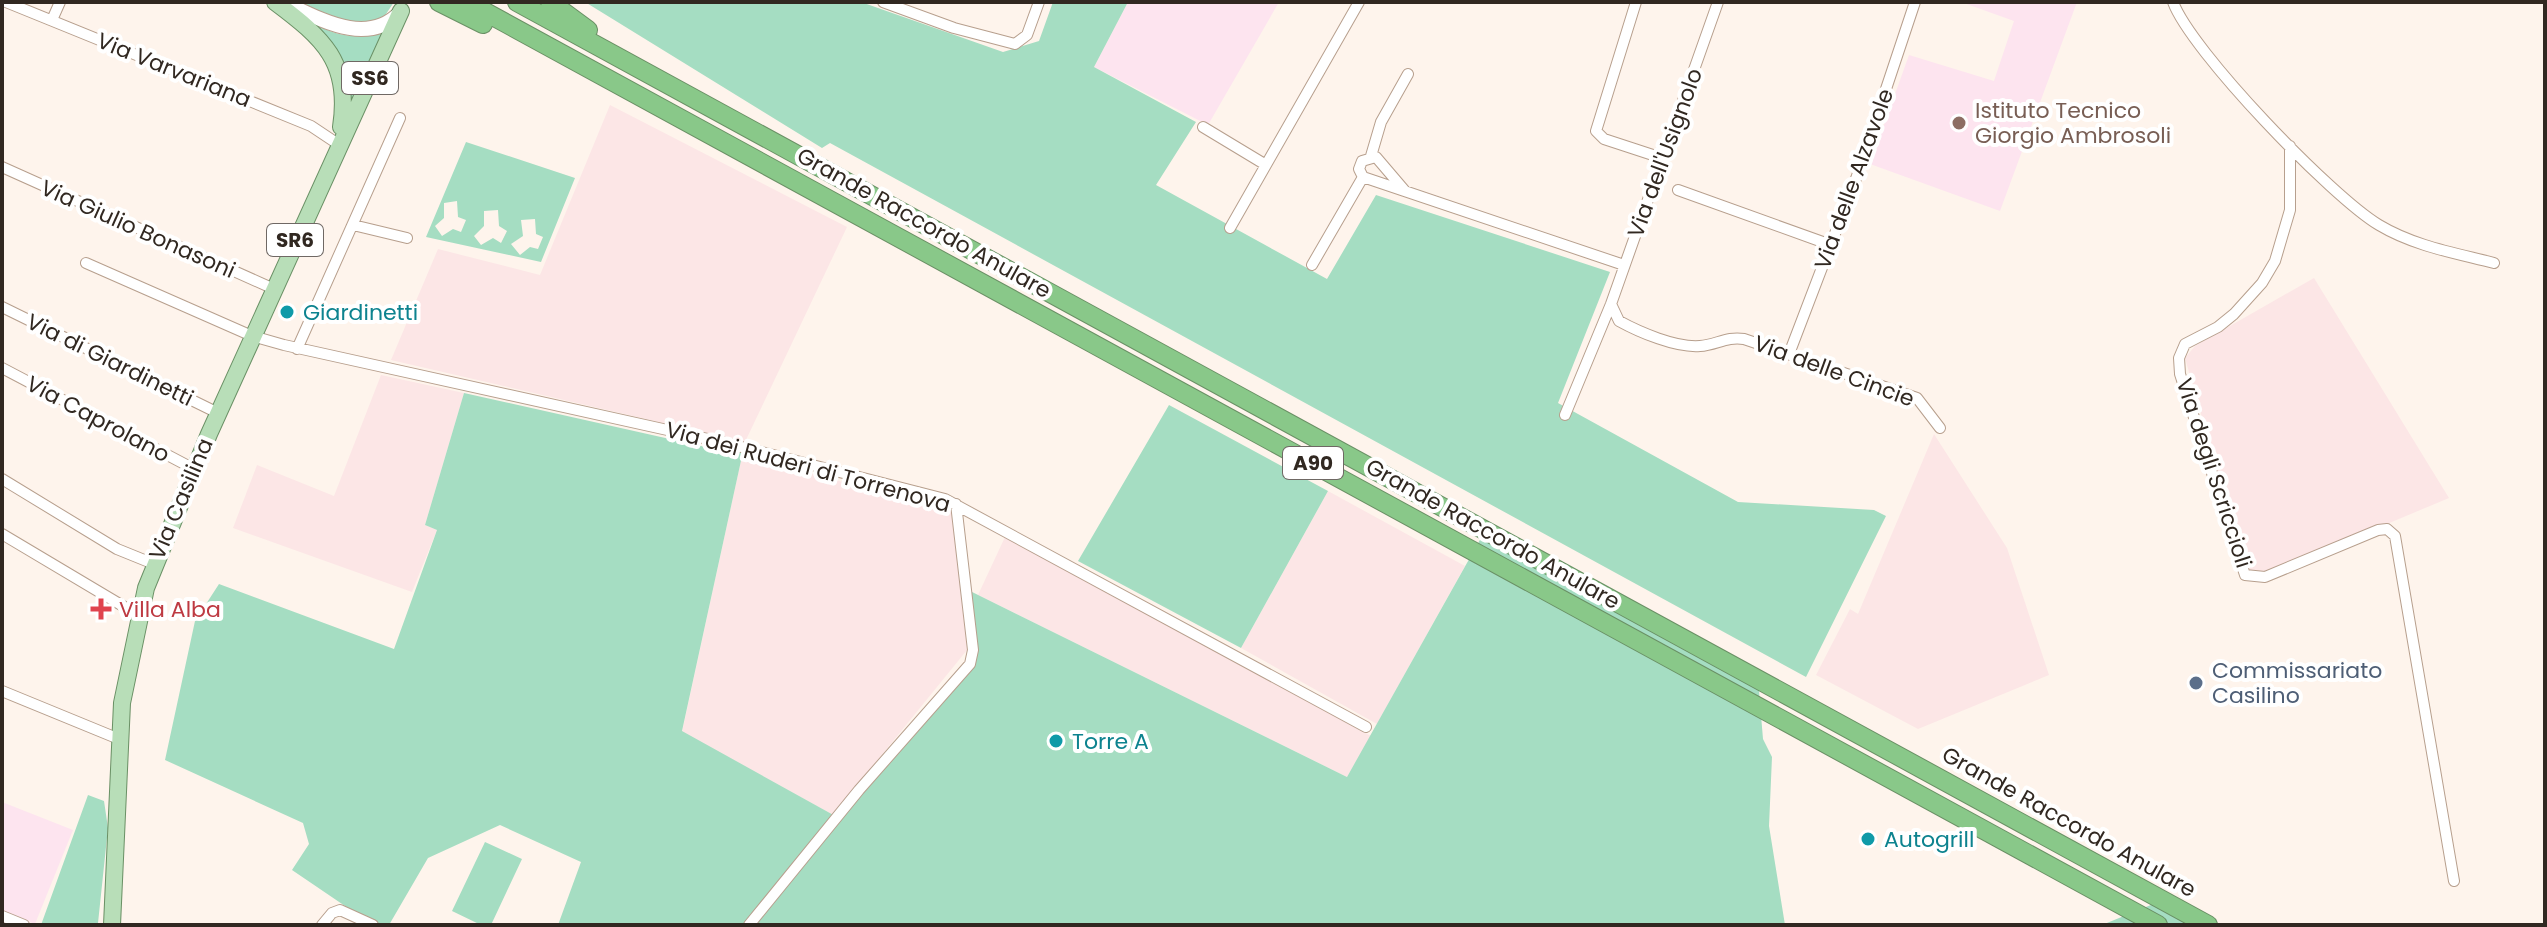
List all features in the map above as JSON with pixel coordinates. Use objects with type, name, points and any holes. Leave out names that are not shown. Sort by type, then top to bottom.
[{"type":"highway","points":[[439,2],[614,94],[650,102]]},
{"type":"highway","name":"Grande Raccordo Anulare","points":[[467,2],[2158,925]]},
{"type":"highway","name":"Grande Raccordo Anulare","points":[[517,2],[2208,925]]},
{"type":"highway","points":[[550,2],[624,60]]},
{"type":"main road","name":"Via Casilina","points":[[275,2],[328,47],[338,69],[343,111],[338,144]]},
{"type":"main road","points":[[283,2],[332,24],[360,29],[381,28],[401,11]]},
{"type":"main road","name":"Via Casilina","points":[[112,925],[119,739],[127,664],[154,564],[252,336],[401,11]]},
{"type":"street","name":"Via Varvariana","points":[[6,2],[311,126],[338,144]]},
{"type":"street","points":[[52,20],[60,2]]},
{"type":"street","points":[[883,2],[954,28],[1015,44],[1027,35],[1039,2]]},
{"type":"street","points":[[1230,228],[1359,2]]},
{"type":"street","points":[[1636,2],[1596,131],[1604,139],[1662,158]]},
{"type":"street","name":"Via dell'Usignolo","points":[[1611,304],[1662,158],[1685,103],[1718,2]]},
{"type":"street","name":"Via delle Alzavole","points":[[1789,354],[1831,245],[1915,2]]},
{"type":"street","points":[[2173,2],[2189,32],[2290,146],[2341,197],[2380,226],[2417,243],[2494,263]]},
{"type":"street","points":[[1312,265],[1363,177],[1360,166],[1371,156],[1381,122],[1408,74]]},
{"type":"street","points":[[297,349],[400,118]]},
{"type":"street","points":[[1203,127],[1266,165]]},
{"type":"street","name":"Via degli Scriccioli","points":[[2290,146],[2290,210],[2275,261],[2262,283],[2234,314],[2218,327],[2185,344],[2179,358],[2180,374],[2245,575],[2265,577],[2378,530],[2389,530],[2395,536],[2454,881]]},
{"type":"street","points":[[1371,156],[1383,161],[1406,192]]},
{"type":"street","name":"Via Giulio Bonasoni","points":[[2,167],[274,289]]},
{"type":"street","points":[[1363,177],[1624,265]]},
{"type":"street","points":[[1678,190],[1831,245]]},
{"type":"street","points":[[353,225],[407,238]]},
{"type":"street","name":"Via dei Ruderi di Torrenova","points":[[86,263],[252,336],[297,349],[713,440],[956,504],[1366,727]]},
{"type":"street","points":[[1565,415],[1611,304]]},
{"type":"street","name":"Via delle Cincie","points":[[1611,304],[1614,315],[1623,323],[1672,341],[1700,346],[1739,338],[1917,398],[1940,428]]},
{"type":"street","name":"Via di Giardinetti","points":[[2,307],[218,413]]},
{"type":"street","name":"Via Caprolano","points":[[2,368],[194,469]]},
{"type":"street","points":[[2,479],[117,549],[154,564]]},
{"type":"street","points":[[749,925],[859,790],[970,664],[973,650],[956,504]]},
{"type":"street","points":[[2,534],[138,615]]},
{"type":"street","points":[[2,691],[119,739]]},
{"type":"street","points":[[322,925],[332,913],[340,910],[373,925]]},
{"type":"street","points":[[2,916],[24,925]]},
{"type":"shaded area","points":[[1128,2],[1279,2],[1208,125],[1094,67]]},
{"type":"shaded area","name":"Istituto Tecnico Giorgio Ambrosoli","points":[[1961,2],[2077,2],[2000,211],[1870,164],[1909,55],[1994,81],[2014,21]]},
{"type":"shaded area","points":[[610,105],[847,227],[745,442],[391,360],[438,249],[540,275]]},
{"type":"shaded area","points":[[2314,278],[2449,498],[2258,578],[2244,565],[2185,358],[2195,346]]},
{"type":"shaded area","points":[[381,375],[464,393],[425,525],[437,530],[412,592],[233,528],[257,465],[334,496]]},
{"type":"shaded area","points":[[1934,434],[2007,548],[2049,675],[1918,729],[1816,675],[1850,609],[1858,614]]},
{"type":"shaded area","points":[[742,456],[952,510],[967,650],[833,815],[682,732]]},
{"type":"shaded area","points":[[1328,491],[1465,566],[1377,724],[1241,648]]},
{"type":"shaded area","points":[[1005,537],[1371,736],[1347,777],[978,595]]},
{"type":"shaded area","points":[[2,802],[73,830],[35,924],[2,911]]},
{"type":"green space","points":[[296,2],[394,2],[382,20],[351,26]]},
{"type":"green space","points":[[585,2],[861,2],[1003,52],[1039,41],[1053,2],[1128,2],[1094,67],[1196,122],[1156,185],[1327,279],[1376,195],[1610,272],[1558,403],[1738,502],[1874,510],[1886,516],[1806,677],[830,143],[822,148]]},
{"type":"green space","points":[[307,19],[326,30],[346,35],[367,36],[388,30],[350,110]]},
{"type":"green space","points":[[466,142],[575,178],[541,262],[426,237]],"holes":[[[457,201],[458,217],[466,220],[461,232],[453,229],[442,236],[435,226],[444,218],[444,203]],[[498,210],[499,226],[507,231],[501,243],[493,238],[481,245],[474,236],[484,226],[484,211]],[[535,219],[536,234],[543,237],[538,249],[530,247],[520,255],[511,244],[523,236],[521,220]]]},
{"type":"green space","points":[[464,393],[710,448],[713,440],[744,447],[682,731],[837,817],[972,661],[966,589],[1347,777],[1486,529],[1758,679],[1763,739],[1772,757],[1769,826],[1785,925],[558,925],[581,862],[500,825],[428,858],[389,925],[373,925],[292,870],[309,844],[303,823],[165,760],[195,621],[219,584],[394,649],[437,530],[425,525]]},
{"type":"green space","points":[[1169,405],[1328,491],[1241,648],[1078,561]]},
{"type":"green space","points":[[88,795],[104,801],[108,828],[98,923],[41,925]]},
{"type":"green space","points":[[485,842],[522,859],[491,925],[481,925],[452,911]]},
{"type":"green space","points":[[2163,900],[2208,925],[2102,925]]},
{"type":"place","name":"Istituto Tecnico Giorgio Ambrosoli","points":[[1959,123]]},
{"type":"place","name":"Giardinetti","points":[[287,312]]},
{"type":"place","name":"Villa Alba","points":[[101,609]]},
{"type":"place","name":"Commissariato Casilino","points":[[2196,683]]},
{"type":"place","name":"Torre A","points":[[1056,741]]},
{"type":"place","name":"Autogrill","points":[[1868,839]]}]
